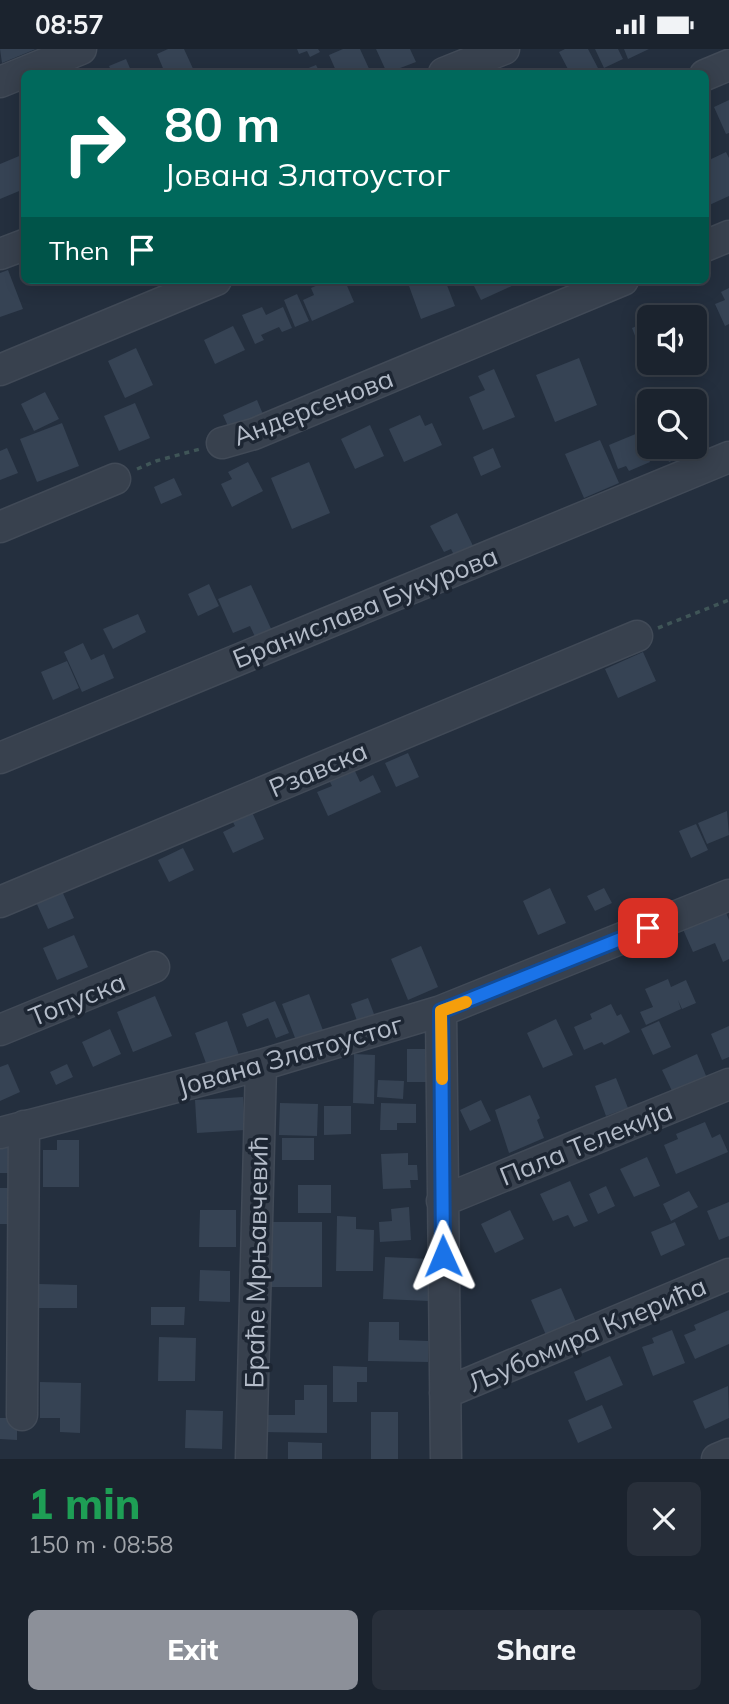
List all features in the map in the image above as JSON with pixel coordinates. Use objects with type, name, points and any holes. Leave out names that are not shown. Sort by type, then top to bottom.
[{"type":"street","points":[[29,70],[81,49]]},
{"type":"street","points":[[452,70],[504,49]]},
{"type":"street","points":[[709,73],[729,65]]},
{"type":"street","points":[[0,82],[21,73]]},
{"type":"street","points":[[709,244],[729,236]]},
{"type":"street","points":[[0,254],[21,246]]},
{"type":"street","points":[[0,370],[206,284]]},
{"type":"street","name":"Андерсенова","points":[[222,443],[254,434],[613,284]]},
{"type":"street","name":"Бранислава Букурова","points":[[0,758],[729,457]]},
{"type":"street","points":[[0,527],[115,479]]},
{"type":"street","name":"Рзавска","points":[[0,902],[637,636]]},
{"type":"street","name":"Јована Златоустог","points":[[12,1129],[261,1065],[441,1011],[729,895]]},
{"type":"street","name":"Топуска","points":[[0,1030],[154,967]]},
{"type":"street","points":[[441,1011],[446,1459]]},
{"type":"street","name":"Браће Мрњавчевић","points":[[251,1459],[261,1065]]},
{"type":"street","name":"Пала Телекија","points":[[442,1201],[729,1084]]},
{"type":"street","points":[[12,1129],[22,1415]]},
{"type":"street","name":"Љубомира Клерића","points":[[445,1393],[729,1274]]},
{"type":"street","points":[[717,1459],[729,1454]]},
{"type":"path","name":"Андерсенова","points":[[115,479],[156,461],[222,443]]},
{"type":"path","points":[[637,636],[729,600]]},
{"type":"building","points":[[0,49],[36,49],[2,63]]},
{"type":"building","points":[[168,49],[184,49],[194,70],[164,70],[157,54]]},
{"type":"building","points":[[297,49],[318,49],[320,52],[310,57],[307,51],[299,54]]},
{"type":"building","points":[[343,49],[360,49],[370,70],[336,70],[329,55]]},
{"type":"building","points":[[376,49],[410,49],[416,62],[395,70],[386,70]]},
{"type":"building","points":[[565,49],[588,49],[599,70],[568,70],[559,52]]},
{"type":"building","points":[[595,49],[618,49],[623,59],[604,68]]},
{"type":"building","points":[[624,49],[649,49],[628,59]]},
{"type":"building","points":[[126,59],[131,70],[111,70],[109,66]]},
{"type":"building","points":[[316,65],[318,70],[304,70]]},
{"type":"building","points":[[729,100],[729,133],[726,134],[714,107]]},
{"type":"building","points":[[726,152],[729,158],[729,196],[709,205],[709,160]]},
{"type":"building","points":[[21,155],[21,190],[0,199],[0,164]]},
{"type":"building","points":[[8,270],[23,309],[0,317],[0,273]]},
{"type":"building","points":[[320,284],[346,284],[354,302],[312,321],[303,300],[314,295],[311,288]]},
{"type":"building","points":[[447,284],[455,306],[421,319],[409,286]]},
{"type":"building","points":[[473,284],[516,284],[481,300]]},
{"type":"building","points":[[729,288],[729,324],[725,326],[715,304],[725,300],[721,292]]},
{"type":"building","points":[[297,294],[309,321],[295,327],[284,300]]},
{"type":"building","points":[[262,307],[266,315],[283,307],[292,328],[282,332],[279,327],[261,335],[264,340],[255,344],[242,315]]},
{"type":"building","points":[[233,326],[245,350],[215,364],[204,340]]},
{"type":"building","points":[[637,326],[637,341],[632,328]]},
{"type":"building","points":[[136,348],[153,385],[125,398],[108,361]]},
{"type":"building","points":[[579,358],[597,405],[555,422],[536,375]]},
{"type":"building","points":[[494,369],[515,417],[483,430],[469,397],[485,390],[478,376]]},
{"type":"building","points":[[45,392],[59,419],[34,431],[21,404]]},
{"type":"building","points":[[257,400],[265,419],[231,433],[223,415]]},
{"type":"building","points":[[135,403],[150,438],[119,451],[104,416]]},
{"type":"building","points":[[420,415],[425,426],[432,423],[442,445],[404,462],[389,429]]},
{"type":"building","points":[[62,423],[79,466],[37,482],[20,439]]},
{"type":"building","points":[[370,425],[384,456],[355,469],[341,439]]},
{"type":"building","points":[[637,433],[637,459],[649,459],[650,462],[629,471],[626,466],[618,469],[609,445]]},
{"type":"building","points":[[600,440],[619,483],[584,498],[565,454]]},
{"type":"building","points":[[7,448],[18,473],[0,480],[0,451]]},
{"type":"building","points":[[493,448],[501,467],[481,476],[473,457]]},
{"type":"building","points":[[248,462],[263,491],[232,507],[221,484],[232,479],[228,472]]},
{"type":"building","points":[[309,462],[330,513],[292,529],[271,478]]},
{"type":"building","points":[[174,478],[182,495],[161,504],[154,487]]},
{"type":"building","points":[[457,513],[476,552],[457,561],[451,549],[444,552],[430,526]]},
{"type":"building","points":[[209,584],[219,606],[198,616],[188,594]]},
{"type":"building","points":[[251,585],[273,633],[257,641],[250,626],[233,633],[218,599]]},
{"type":"building","points":[[138,614],[146,632],[113,649],[103,629]]},
{"type":"building","points":[[83,643],[91,660],[104,654],[114,678],[82,692],[64,652]]},
{"type":"building","points":[[643,652],[656,681],[618,698],[605,669]]},
{"type":"building","points":[[67,661],[79,688],[53,700],[41,672]]},
{"type":"building","points":[[408,753],[419,777],[396,787],[385,763]]},
{"type":"building","points":[[354,769],[360,782],[373,775],[381,792],[328,816],[317,792],[332,786],[329,780]]},
{"type":"building","points":[[727,811],[729,835],[707,844],[698,823]]},
{"type":"building","points":[[252,812],[264,839],[233,853],[223,832],[235,826],[232,820]]},
{"type":"building","points":[[696,824],[708,850],[691,858],[679,831]]},
{"type":"building","points":[[183,848],[194,870],[169,882],[158,860]]},
{"type":"building","points":[[550,888],[566,923],[538,935],[523,901]]},
{"type":"building","points":[[604,888],[612,903],[595,911],[587,896]]},
{"type":"building","points":[[62,891],[74,918],[48,929],[36,902]]},
{"type":"building","points":[[725,910],[729,920],[729,959],[723,962],[715,943],[693,952],[682,927]]},
{"type":"building","points":[[74,935],[88,967],[57,980],[43,948]]},
{"type":"building","points":[[421,946],[438,987],[408,1000],[391,959]]},
{"type":"building","points":[[668,979],[671,987],[686,980],[696,1003],[682,1009],[678,1000],[681,1009],[646,1025],[640,1012],[653,1007],[645,989]]},
{"type":"building","points":[[309,994],[324,1033],[297,1043],[282,1004]]},
{"type":"building","points":[[155,996],[172,1036],[133,1052],[117,1012]]},
{"type":"building","points":[[368,998],[377,1022],[360,1029],[351,1004]]},
{"type":"building","points":[[275,1001],[289,1033],[276,1038],[268,1018],[247,1027],[242,1014]]},
{"type":"building","points":[[611,1004],[617,1016],[621,1014],[630,1032],[604,1045],[602,1042],[584,1050],[574,1027],[592,1019],[590,1014]]},
{"type":"building","points":[[556,1019],[573,1055],[543,1068],[527,1033]]},
{"type":"building","points":[[227,1021],[239,1055],[207,1066],[195,1033]]},
{"type":"building","points":[[659,1021],[671,1047],[653,1055],[641,1029]]},
{"type":"building","points":[[729,1026],[729,1057],[722,1060],[711,1034]]},
{"type":"building","points":[[110,1029],[121,1054],[93,1067],[82,1042]]},
{"type":"building","points":[[407,1049],[435,1049],[435,1082],[407,1082]]},
{"type":"building","points":[[354,1054],[375,1055],[374,1104],[353,1103]]},
{"type":"building","points":[[697,1054],[707,1078],[673,1093],[662,1070]]},
{"type":"building","points":[[8,1064],[20,1092],[0,1101],[0,1067]]},
{"type":"building","points":[[67,1064],[73,1077],[56,1085],[50,1072]]},
{"type":"building","points":[[616,1078],[628,1108],[606,1116],[595,1086]]},
{"type":"building","points":[[378,1080],[404,1081],[403,1099],[377,1097]]},
{"type":"building","points":[[530,1095],[540,1118],[537,1120],[544,1138],[509,1153],[495,1110]]},
{"type":"building","points":[[243,1097],[245,1130],[197,1133],[195,1100]]},
{"type":"building","points":[[481,1100],[491,1121],[470,1131],[460,1110]]},
{"type":"building","points":[[280,1103],[318,1104],[317,1136],[279,1135]]},
{"type":"building","points":[[381,1103],[416,1104],[416,1123],[397,1123],[397,1130],[380,1130]]},
{"type":"building","points":[[324,1106],[351,1106],[351,1134],[324,1135]]},
{"type":"building","points":[[705,1122],[712,1138],[720,1134],[728,1152],[676,1174],[664,1145],[678,1139],[676,1134]]},
{"type":"building","points":[[282,1138],[314,1138],[314,1160],[282,1160]]},
{"type":"building","points":[[57,1140],[79,1140],[79,1187],[43,1187],[43,1150],[57,1150]]},
{"type":"building","points":[[19,1147],[19,1173],[0,1173],[0,1148]]},
{"type":"building","points":[[408,1153],[408,1165],[417,1165],[418,1180],[410,1180],[411,1188],[383,1189],[381,1154]]},
{"type":"building","points":[[647,1157],[660,1186],[634,1197],[620,1169]]},
{"type":"building","points":[[570,1181],[588,1221],[574,1227],[568,1215],[553,1221],[540,1194]]},
{"type":"building","points":[[298,1185],[331,1185],[331,1213],[298,1213]]},
{"type":"building","points":[[606,1186],[615,1206],[598,1214],[589,1194]]},
{"type":"building","points":[[0,1188],[20,1188],[19,1224],[0,1224]]},
{"type":"building","points":[[689,1191],[698,1207],[671,1221],[663,1204]]},
{"type":"building","points":[[729,1202],[729,1236],[719,1240],[707,1211]]},
{"type":"building","points":[[409,1207],[411,1240],[380,1242],[379,1222],[392,1221],[391,1209]]},
{"type":"building","points":[[200,1210],[236,1210],[236,1247],[199,1247]]},
{"type":"building","points":[[510,1210],[524,1239],[495,1253],[481,1224]]},
{"type":"building","points":[[337,1216],[356,1217],[356,1229],[374,1230],[373,1271],[336,1271]]},
{"type":"building","points":[[266,1222],[322,1222],[322,1287],[267,1287]]},
{"type":"building","points":[[675,1222],[685,1245],[661,1256],[651,1232]]},
{"type":"building","points":[[385,1257],[431,1259],[429,1301],[383,1299]]},
{"type":"building","points":[[200,1270],[230,1271],[230,1302],[199,1301]]},
{"type":"building","points":[[39,1284],[77,1285],[77,1308],[39,1308]]},
{"type":"building","points":[[561,1288],[576,1322],[546,1335],[531,1300]]},
{"type":"building","points":[[151,1307],[185,1307],[184,1325],[151,1325]]},
{"type":"building","points":[[729,1310],[729,1344],[695,1359],[684,1335],[696,1330],[694,1325]]},
{"type":"building","points":[[369,1322],[399,1322],[399,1340],[428,1341],[428,1362],[368,1361]]},
{"type":"building","points":[[672,1330],[685,1363],[653,1376],[642,1347],[654,1343],[652,1338]]},
{"type":"building","points":[[159,1337],[196,1338],[195,1381],[158,1381]]},
{"type":"building","points":[[610,1356],[623,1385],[586,1401],[574,1372]]},
{"type":"building","points":[[333,1366],[367,1367],[367,1382],[357,1382],[357,1402],[333,1402]]},
{"type":"building","points":[[40,1382],[81,1383],[80,1433],[60,1432],[60,1418],[40,1418]]},
{"type":"building","points":[[304,1385],[327,1385],[327,1433],[262,1432],[263,1415],[295,1415],[295,1400],[304,1400]]},
{"type":"building","points":[[728,1386],[729,1418],[705,1429],[693,1401]]},
{"type":"building","points":[[602,1405],[612,1428],[578,1443],[568,1420]]},
{"type":"building","points":[[186,1410],[223,1411],[222,1449],[185,1448]]},
{"type":"building","points":[[371,1412],[398,1412],[398,1459],[371,1459]]},
{"type":"building","points":[[0,1418],[17,1418],[17,1440],[0,1439]]},
{"type":"building","points":[[288,1442],[322,1443],[322,1459],[288,1459]]},
{"type":"slow traffic","points":[[442,1079],[441,1011],[466,1002]]},
{"type":"route","points":[[443,1256],[441,1011],[648,928]]}]
